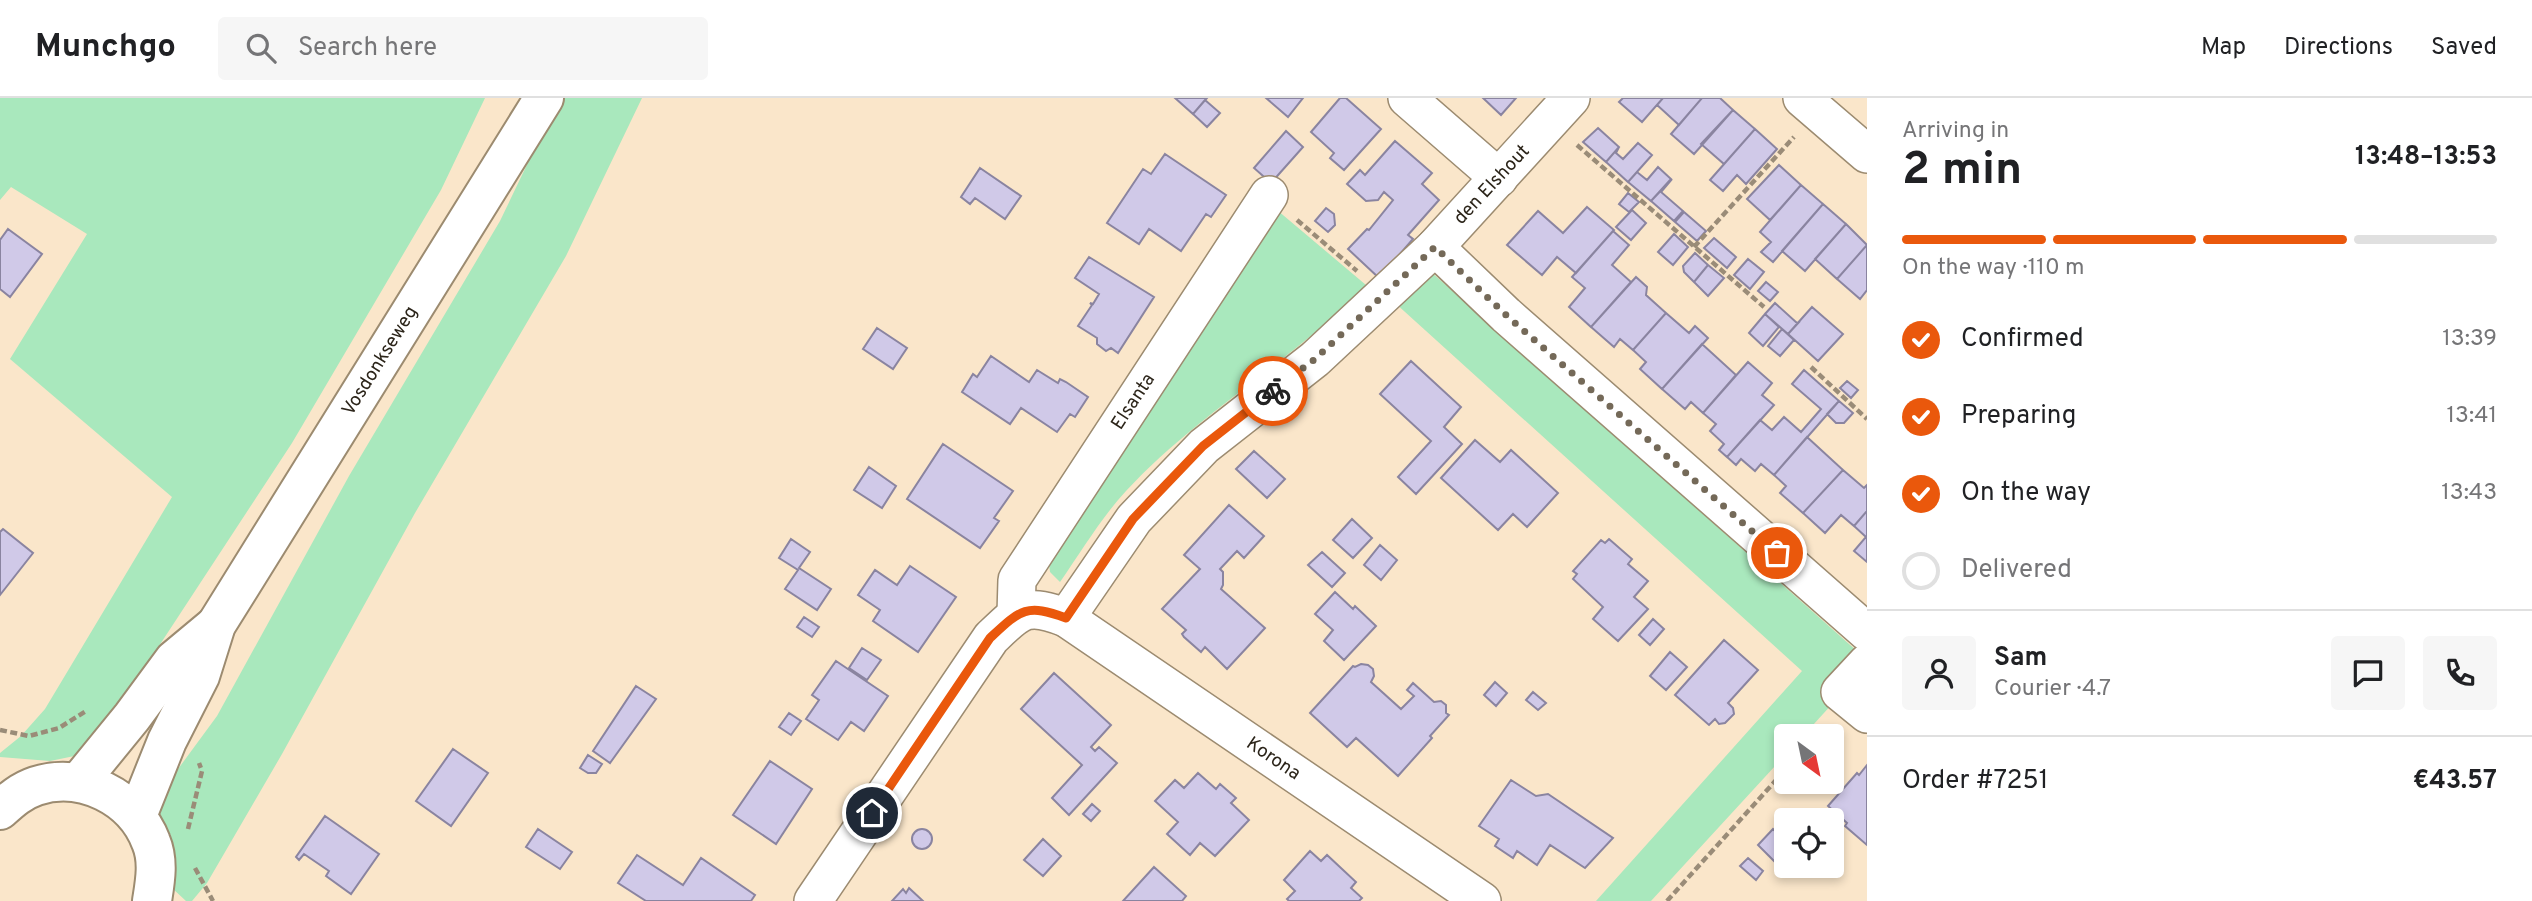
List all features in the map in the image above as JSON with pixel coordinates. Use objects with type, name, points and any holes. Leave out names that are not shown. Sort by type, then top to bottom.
[{"type":"main road","name":"Vosdonkseweg","points":[[137,817],[167,741],[200,676],[216,625],[544,98]]},
{"type":"main road","name":"Vosdonkseweg","points":[[79,782],[174,660],[216,625]]},
{"type":"main road","points":[[5,797],[56,782],[79,782],[111,794],[137,817],[152,843],[157,873],[152,901]]},
{"type":"street","points":[[1407,98],[1499,178]]},
{"type":"street","points":[[1802,98],[1867,154]]},
{"type":"street","name":"den Elshout","points":[[1435,247],[1561,110]]},
{"type":"street","name":"Elsanta","points":[[1016,614],[1017,580],[1269,195]]},
{"type":"street","points":[[813,901],[990,638],[1016,614],[1042,608],[1066,618],[1133,519],[1203,446],[1315,359],[1435,247],[1506,315],[1867,632]]},
{"type":"street","name":"Korona","points":[[1066,618],[1482,901]]},
{"type":"street","points":[[1867,663],[1840,692],[1867,714]]},
{"type":"path","points":[[1561,110],[1694,247],[1764,307]]},
{"type":"path","points":[[1694,247],[1795,136]]},
{"type":"path","points":[[1269,195],[1384,295]]},
{"type":"path","points":[[1811,367],[1867,419]]},
{"type":"path","points":[[1667,901],[1774,782]]},
{"type":"green space","points":[[0,98],[485,98],[441,190],[292,443],[138,678],[99,751],[50,761],[0,757],[0,753],[21,736],[45,709],[172,497],[10,359],[87,234],[11,187],[0,200]]},
{"type":"green space","points":[[559,98],[642,98],[566,256],[415,513],[282,754],[207,883],[192,901],[186,901],[172,888],[156,799],[217,716],[349,476],[500,221]]},
{"type":"green space","points":[[1277,210],[1366,285],[1308,338],[1154,463],[1108,512],[1060,582],[1050,572],[1048,556]]},
{"type":"green space","points":[[1430,271],[1858,652],[1834,702],[1814,724],[1774,724],[1774,767],[1651,901],[1596,901],[1802,671],[1394,302]]},
{"type":"building","points":[[1175,98],[1207,98],[1193,114]]},
{"type":"building","points":[[1266,98],[1303,98],[1288,117]]},
{"type":"building","points":[[1340,98],[1346,98],[1381,129],[1344,170],[1330,158],[1334,153],[1311,132]]},
{"type":"building","points":[[1483,98],[1516,98],[1501,115]]},
{"type":"building","points":[[1623,98],[1663,98],[1642,122],[1619,102]]},
{"type":"building","points":[[1663,98],[1702,98],[1679,125],[1657,105]]},
{"type":"building","points":[[1702,98],[1720,98],[1733,110],[1694,154],[1671,134]]},
{"type":"building","points":[[1205,100],[1220,113],[1207,127],[1193,114]]},
{"type":"building","points":[[1733,110],[1755,129],[1724,164],[1701,144]]},
{"type":"building","points":[[1598,128],[1619,147],[1606,162],[1583,142]]},
{"type":"building","points":[[1755,129],[1777,149],[1746,184],[1737,175],[1723,191],[1710,180]]},
{"type":"building","points":[[1286,131],[1303,147],[1271,183],[1254,168]]},
{"type":"building","points":[[1395,141],[1432,173],[1422,184],[1439,200],[1408,235],[1413,239],[1379,278],[1348,249],[1369,230],[1393,200],[1384,192],[1378,200],[1366,201],[1347,184],[1360,170],[1365,175]]},
{"type":"building","points":[[1638,143],[1652,155],[1628,182],[1606,162],[1619,147],[1616,153],[1623,159]]},
{"type":"building","points":[[1165,154],[1226,195],[1211,217],[1206,214],[1181,251],[1149,229],[1139,244],[1107,223],[1143,169],[1151,174]]},
{"type":"building","points":[[1779,165],[1801,185],[1770,220],[1747,199]]},
{"type":"building","points":[[1658,167],[1671,179],[1651,201],[1628,182],[1637,172],[1647,180]]},
{"type":"building","points":[[980,168],[1021,196],[1005,219],[975,198],[970,204],[961,197]]},
{"type":"building","points":[[1672,179],[1661,192],[1683,211],[1674,221],[1651,201]]},
{"type":"building","points":[[1801,185],[1823,204],[1773,262],[1761,252],[1771,242],[1760,232]]},
{"type":"building","points":[[1628,193],[1639,202],[1629,212],[1619,204]]},
{"type":"building","points":[[1823,204],[1846,224],[1805,271],[1782,251]]},
{"type":"building","points":[[1587,207],[1614,230],[1576,273],[1557,257],[1542,275],[1507,245],[1538,211],[1563,233]]},
{"type":"building","points":[[1326,208],[1334,214],[1335,225],[1328,232],[1315,221]]},
{"type":"building","points":[[1632,210],[1646,223],[1631,240],[1616,227]]},
{"type":"building","points":[[1684,212],[1706,231],[1697,241],[1675,222]]},
{"type":"building","points":[[1846,224],[1867,245],[1837,279],[1815,259]]},
{"type":"building","points":[[8,229],[42,254],[10,297],[0,289],[0,240]]},
{"type":"building","points":[[1613,231],[1629,245],[1612,265],[1631,282],[1591,327],[1569,307],[1585,288],[1572,277]]},
{"type":"building","points":[[1674,234],[1688,247],[1673,265],[1658,252]]},
{"type":"building","points":[[1714,238],[1736,257],[1727,268],[1704,248]]},
{"type":"building","points":[[1867,245],[1867,290],[1860,299],[1837,279]]},
{"type":"building","points":[[1695,253],[1708,265],[1694,282],[1684,272],[1683,266]]},
{"type":"building","points":[[1089,257],[1154,297],[1118,353],[1111,348],[1106,351],[1097,344],[1097,338],[1078,326],[1092,305],[1090,303],[1093,304],[1099,294],[1075,278]]},
{"type":"building","points":[[1748,259],[1764,272],[1750,289],[1734,275]]},
{"type":"building","points":[[1708,265],[1724,278],[1708,296],[1694,282]]},
{"type":"building","points":[[1636,277],[1647,287],[1646,295],[1666,313],[1633,350],[1620,339],[1614,347],[1591,327]]},
{"type":"building","points":[[1766,282],[1778,292],[1770,301],[1758,291]]},
{"type":"building","points":[[1775,303],[1797,323],[1800,321],[1788,334],[1765,314]]},
{"type":"building","points":[[1812,307],[1843,334],[1818,361],[1788,334]]},
{"type":"building","points":[[1666,313],[1689,333],[1695,326],[1708,338],[1662,389],[1640,369],[1646,362],[1633,350]]},
{"type":"building","points":[[1765,314],[1779,327],[1763,346],[1749,333]]},
{"type":"building","points":[[877,328],[907,348],[893,369],[863,349]]},
{"type":"building","points":[[1782,329],[1794,340],[1780,356],[1768,346]]},
{"type":"building","points":[[1702,344],[1736,375],[1703,413],[1691,402],[1685,409],[1662,389]]},
{"type":"building","points":[[991,356],[1029,382],[1037,370],[1058,383],[1060,379],[1066,382],[1088,397],[1075,417],[1070,414],[1057,432],[1021,408],[1010,424],[962,392],[973,374],[977,377]]},
{"type":"building","points":[[1411,361],[1461,407],[1444,427],[1462,444],[1416,494],[1398,477],[1431,441],[1380,394]]},
{"type":"building","points":[[1748,362],[1772,383],[1762,395],[1774,405],[1727,457],[1719,450],[1724,444],[1710,431],[1716,424],[1703,413]]},
{"type":"building","points":[[1804,370],[1839,401],[1774,475],[1761,464],[1755,471],[1741,459],[1736,465],[1727,457],[1760,420],[1772,430],[1784,417],[1801,432],[1821,409],[1792,384]]},
{"type":"building","points":[[1847,381],[1858,390],[1851,398],[1840,388]]},
{"type":"building","points":[[1839,401],[1853,413],[1844,423],[1836,423],[1827,414]]},
{"type":"building","points":[[1807,437],[1843,470],[1803,513],[1780,493],[1786,486],[1774,475]]},
{"type":"building","points":[[1475,440],[1500,462],[1511,450],[1558,493],[1527,527],[1513,514],[1498,530],[1441,478]]},
{"type":"building","points":[[943,444],[1013,491],[994,518],[999,521],[980,548],[907,499]]},
{"type":"building","points":[[1254,451],[1285,479],[1267,498],[1236,469]]},
{"type":"building","points":[[869,467],[896,486],[882,508],[854,490]]},
{"type":"building","points":[[1843,470],[1864,488],[1867,485],[1867,511],[1854,526],[1841,515],[1825,533],[1803,513]]},
{"type":"building","points":[[1229,505],[1264,536],[1244,558],[1237,551],[1220,569],[1223,572],[1221,589],[1265,628],[1227,669],[1205,647],[1201,652],[1184,637],[1182,634],[1186,630],[1162,609],[1200,569],[1184,555]]},
{"type":"building","points":[[1867,511],[1867,562],[1854,551],[1866,537],[1854,526]]},
{"type":"building","points":[[1352,519],[1372,538],[1353,558],[1333,540]]},
{"type":"building","points":[[3,529],[33,553],[0,595],[0,532]]},
{"type":"building","points":[[791,539],[810,552],[799,568],[831,589],[817,610],[785,589],[798,570],[779,558]]},
{"type":"building","points":[[1609,539],[1632,559],[1628,564],[1648,581],[1634,597],[1648,609],[1618,641],[1593,619],[1603,607],[1573,579],[1577,574],[1573,571],[1601,540],[1605,543]]},
{"type":"building","points":[[1380,545],[1397,560],[1381,580],[1364,565]]},
{"type":"building","points":[[1322,552],[1345,573],[1332,587],[1308,565]]},
{"type":"building","points":[[910,566],[956,597],[918,652],[873,621],[880,610],[858,595],[875,570],[897,585]]},
{"type":"building","points":[[1335,592],[1376,626],[1344,660],[1324,641],[1333,630],[1315,614]]},
{"type":"building","points":[[804,617],[819,627],[812,637],[797,627]]},
{"type":"building","points":[[1653,619],[1664,629],[1650,645],[1639,635]]},
{"type":"building","points":[[1724,640],[1758,670],[1728,703],[1734,714],[1725,723],[1719,724],[1715,719],[1709,725],[1675,695]]},
{"type":"building","points":[[862,648],[881,660],[867,680],[849,668]]},
{"type":"building","points":[[1670,652],[1687,667],[1666,690],[1650,676]]},
{"type":"building","points":[[836,661],[888,696],[864,731],[851,722],[838,740],[806,719],[819,700],[812,695]]},
{"type":"building","points":[[1361,664],[1373,669],[1371,682],[1401,709],[1414,696],[1407,690],[1413,683],[1434,702],[1441,701],[1446,705],[1446,713],[1449,715],[1398,776],[1356,738],[1347,747],[1310,713],[1353,666]]},
{"type":"building","points":[[1054,673],[1111,725],[1091,747],[1095,751],[1099,747],[1117,763],[1069,815],[1052,798],[1082,765],[1021,709]]},
{"type":"building","points":[[1495,682],[1507,693],[1496,706],[1484,695]]},
{"type":"building","points":[[636,686],[656,699],[610,763],[593,751]]},
{"type":"building","points":[[1533,692],[1546,703],[1538,710],[1526,700]]},
{"type":"building","points":[[789,713],[801,721],[791,735],[779,727]]},
{"type":"building","points":[[453,749],[488,773],[451,826],[416,801]]},
{"type":"building","points":[[588,755],[602,764],[596,773],[588,773],[580,768]]},
{"type":"building","points":[[770,761],[812,789],[776,844],[733,815]]},
{"type":"building","points":[[1867,765],[1867,845],[1845,826],[1847,823],[1844,820],[1844,808],[1828,806],[1839,794],[1844,794],[1844,788],[1857,773],[1859,775]]},
{"type":"building","points":[[1198,773],[1216,789],[1220,784],[1236,798],[1231,803],[1249,820],[1215,856],[1200,843],[1190,855],[1167,834],[1178,822],[1155,801],[1175,780],[1184,788]]},
{"type":"building","points":[[1511,780],[1536,796],[1548,794],[1613,838],[1585,868],[1550,845],[1537,865],[1517,851],[1513,858],[1495,846],[1499,839],[1479,826]]},
{"type":"building","points":[[1092,804],[1100,811],[1091,821],[1083,814]]},
{"type":"building","points":[[325,816],[379,854],[351,894],[326,876],[329,871],[304,854],[299,860],[296,857]]},
{"type":"building","points":[[538,829],[572,852],[560,869],[526,847]]},
{"type":"building","points":[[922,829],[929,832],[932,839],[929,846],[922,849],[915,846],[912,839],[915,832]]},
{"type":"building","points":[[1773,829],[1774,861],[1758,845]]},
{"type":"building","points":[[1043,839],[1061,856],[1043,876],[1024,860]]},
{"type":"building","points":[[1310,851],[1321,861],[1327,855],[1356,882],[1351,888],[1362,898],[1359,901],[1289,901],[1287,899],[1295,891],[1284,880]]},
{"type":"building","points":[[637,855],[683,885],[701,858],[755,895],[751,901],[646,901],[618,883]]},
{"type":"building","points":[[1748,858],[1763,871],[1756,880],[1740,866]]},
{"type":"building","points":[[1154,867],[1186,896],[1182,901],[1123,901]]},
{"type":"building","points":[[909,888],[923,901],[892,901],[903,889],[906,893]]},
{"type":"way so far","points":[[1273,391],[1315,359],[1435,247],[1506,315],[1777,553]]},
{"type":"route","points":[[872,813],[990,638],[1016,614],[1042,608],[1066,618],[1133,519],[1203,446],[1273,391]]}]
